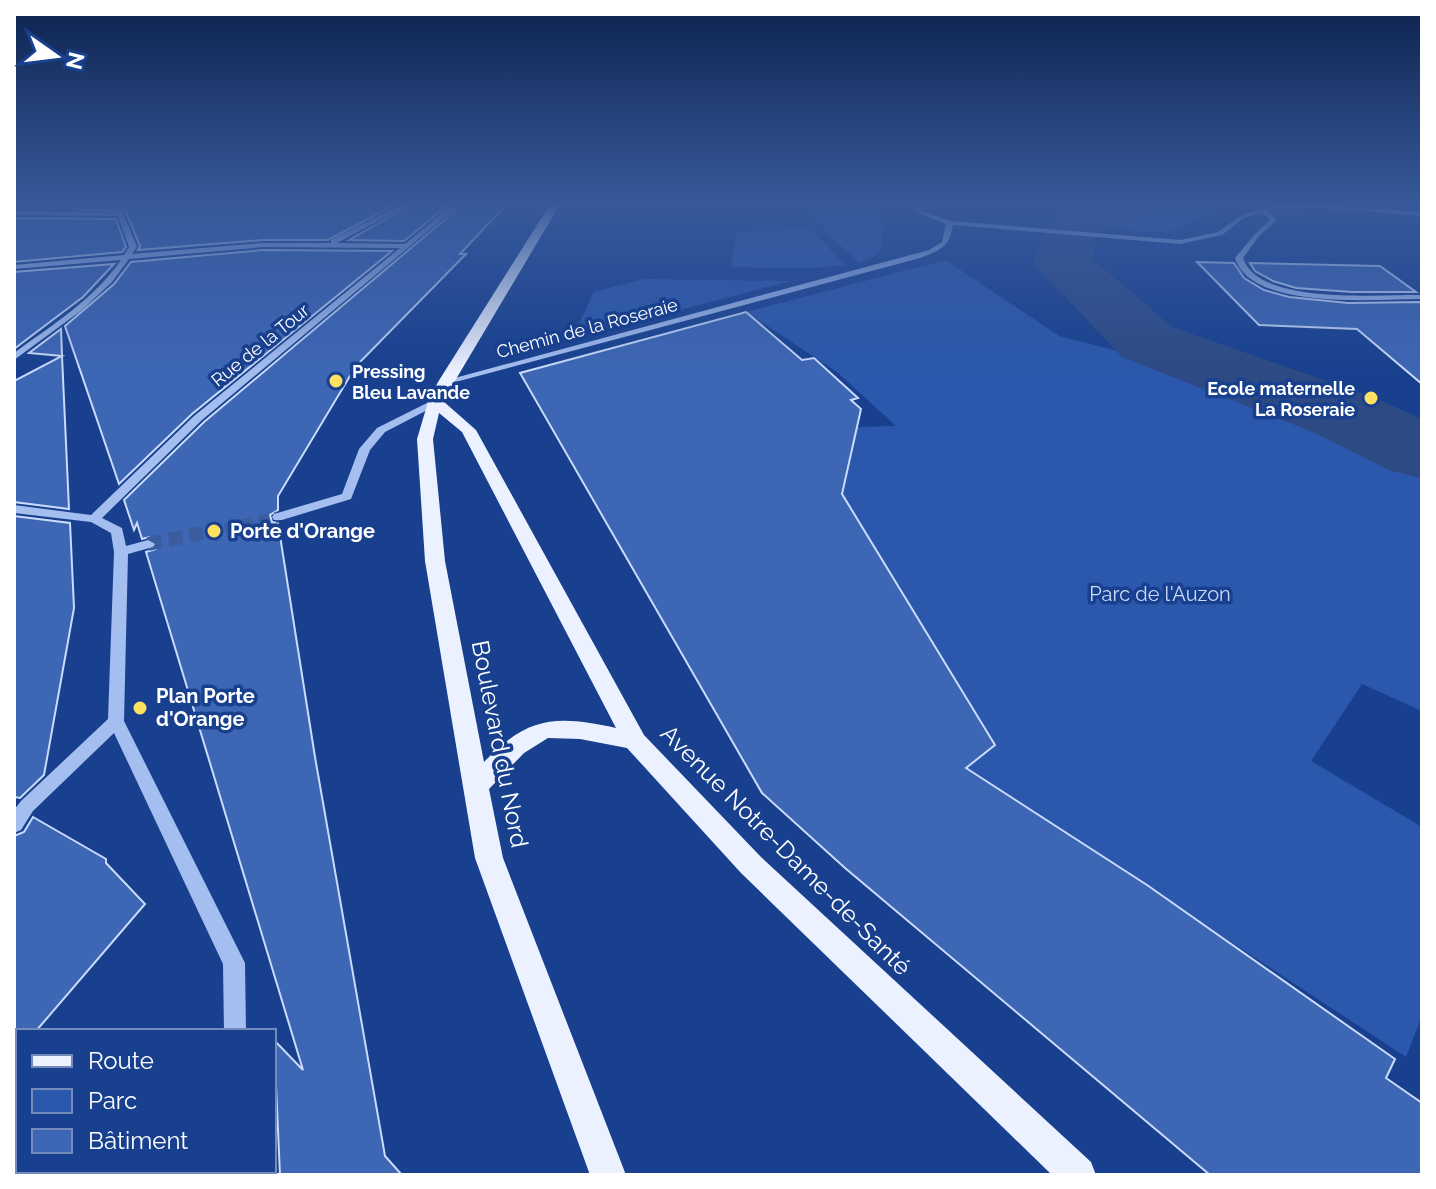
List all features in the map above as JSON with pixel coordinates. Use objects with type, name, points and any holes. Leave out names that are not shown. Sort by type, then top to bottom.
[{"type":"main road","name":"Boulevard du Nord","points":[[520,261],[435,402],[425,439],[435,561],[489,858],[608,1175]]},
{"type":"main road","name":"Avenue Notre-Dame-de-Santé","points":[[435,402],[468,430],[635,741],[751,865],[1078,1175]]},
{"type":"main road","points":[[476,787],[513,746],[536,731],[563,726],[635,741]]},
{"type":"street","points":[[14,267],[77,261]]},
{"type":"street","points":[[14,357],[77,311],[124,261]]},
{"type":"street","name":"Rue de la Tour","points":[[94,519],[198,418],[388,261]]},
{"type":"street","name":"Chemin de la Roseraie","points":[[445,382],[901,261]]},
{"type":"street","points":[[1240,261],[1242,268],[1273,288],[1290,293],[1422,297]]},
{"type":"street","points":[[278,517],[347,496],[365,449],[381,430],[435,402]]},
{"type":"street","points":[[14,509],[94,519],[117,531],[121,552],[116,721],[234,963],[235,1029]]},
{"type":"street","points":[[121,552],[148,544]]},
{"type":"street","points":[[14,825],[27,806],[116,721]]},
{"type":"green space","points":[[732,261],[842,261],[845,265],[813,268],[731,267]]},
{"type":"green space","name":"Parc de l'Auzon","points":[[948,261],[1059,336],[1168,364],[1422,458],[1422,711],[1362,684],[1311,761],[1422,827],[1422,1016],[1406,1057],[966,768],[995,744],[842,494],[857,427],[896,426],[837,372],[746,312]]},
{"type":"green space","points":[[644,279],[791,281],[572,338],[594,292]]},
{"type":"building","points":[[379,261],[192,414],[119,484],[65,326],[114,284],[131,262]]},
{"type":"building","points":[[395,261],[459,261],[356,366],[278,496],[278,510],[270,515],[272,522],[278,523],[315,757],[385,1156],[402,1175],[280,1175],[276,1042],[303,1070],[146,552],[156,549],[158,543],[149,537],[142,539],[137,523],[134,530],[124,500],[204,422]]},
{"type":"building","points":[[1197,262],[1234,263],[1244,278],[1264,290],[1289,297],[1348,303],[1422,302],[1422,384],[1357,329],[1259,325]]},
{"type":"building","points":[[1250,263],[1380,266],[1416,292],[1296,288],[1273,281],[1255,271]]},
{"type":"building","points":[[114,264],[83,297],[14,349],[14,272]]},
{"type":"building","points":[[746,312],[802,360],[814,358],[858,398],[851,400],[861,409],[842,494],[995,745],[966,768],[1147,885],[1395,1059],[1386,1078],[1422,1103],[1422,1175],[1210,1175],[845,868],[762,793],[520,373]]},
{"type":"building","points":[[61,329],[62,356],[29,353]]},
{"type":"building","points":[[62,356],[69,509],[14,502],[14,381]]},
{"type":"building","points":[[14,516],[70,523],[74,608],[44,775],[20,798],[14,797]]},
{"type":"building","points":[[33,817],[106,859],[106,863],[145,904],[38,1029],[16,1029],[14,1056],[14,836],[24,832]]},
{"type":"waterway","points":[[1063,261],[1147,342],[1344,415],[1422,452]]},
{"type":"tunnel","points":[[192,535],[278,517]]},
{"type":"tunnel","points":[[148,544],[202,533]]},
{"type":"place","name":"Pressing Bleu Lavande","points":[[336,381]]},
{"type":"place","name":"Ecole maternelle La Roseraie","points":[[1371,398]]},
{"type":"place","name":"Porte d'Orange","points":[[214,531]]},
{"type":"place","name":"Plan Porte d'Orange","points":[[140,708]]}]
